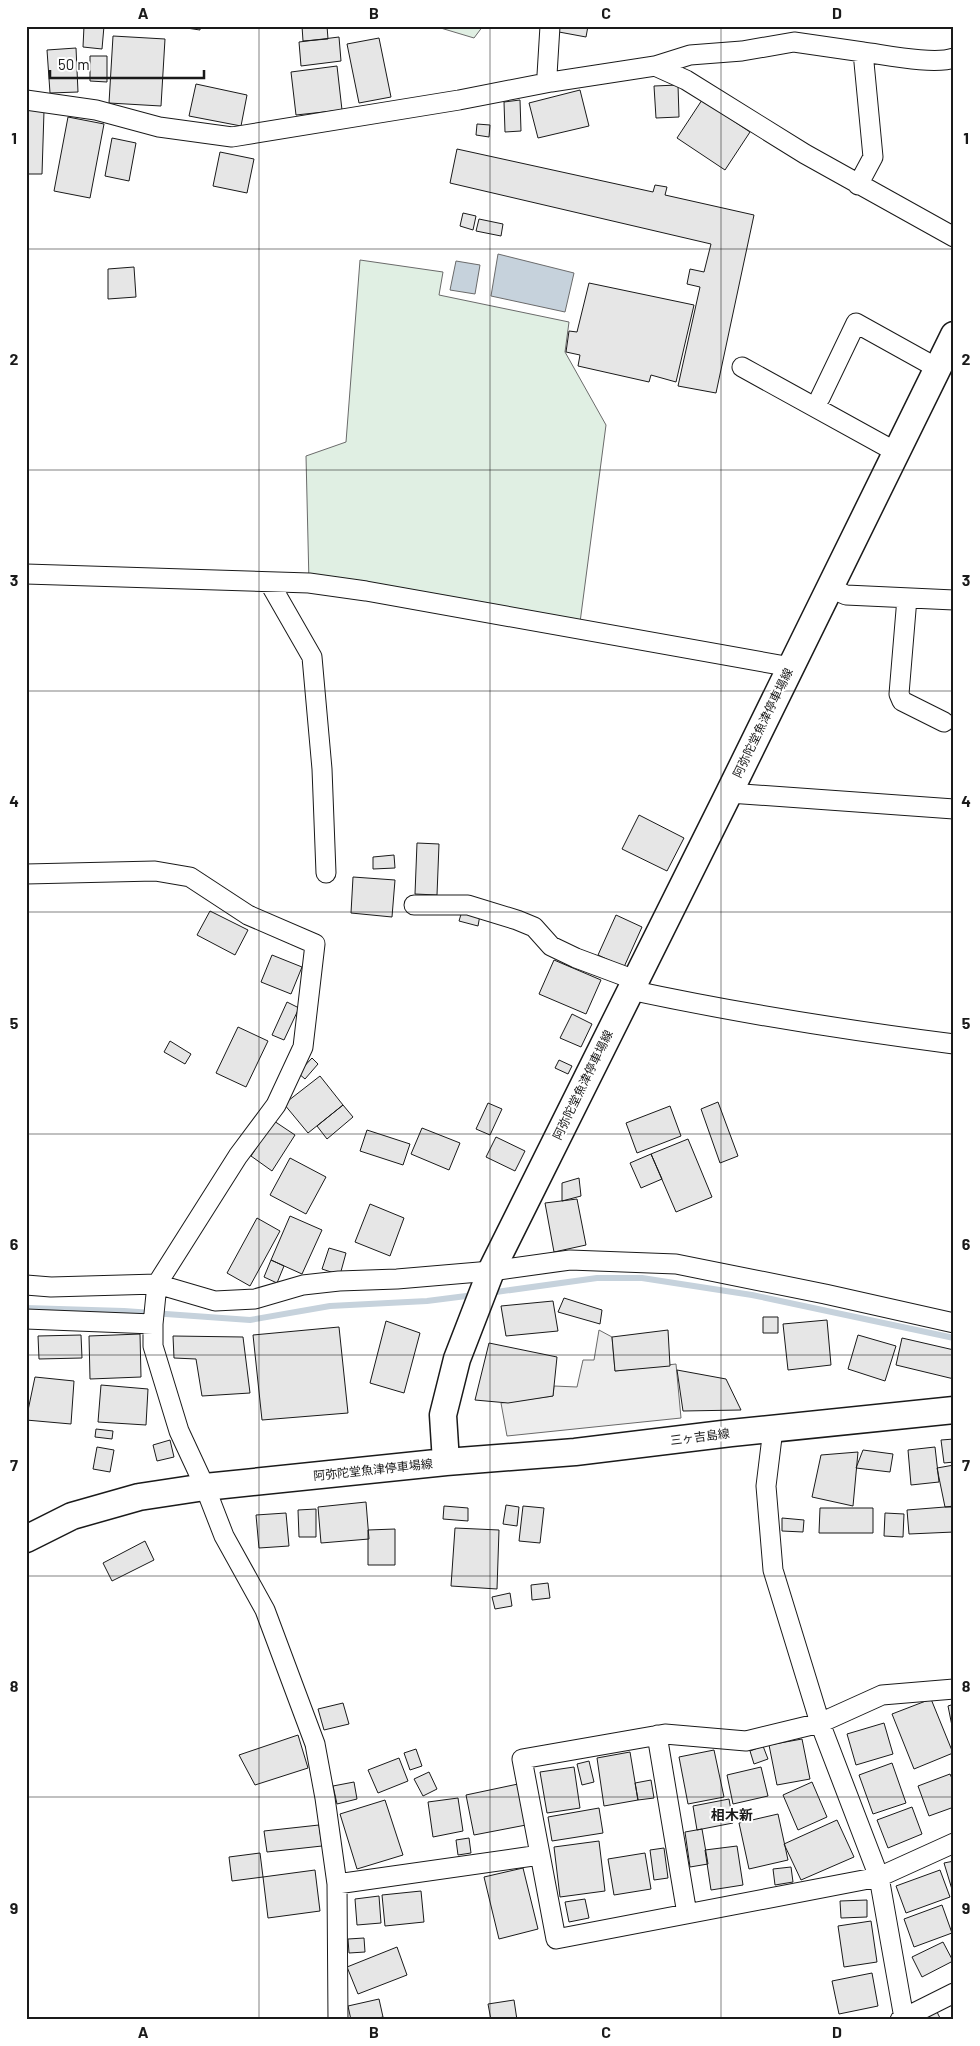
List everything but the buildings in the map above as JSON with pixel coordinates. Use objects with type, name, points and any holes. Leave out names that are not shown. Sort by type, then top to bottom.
[{"type":"main road","name":"阿弥陀堂魚津停車場線","points":[[26,1539],[72,1516],[139,1496],[205,1487],[446,1462],[443,1415],[456,1359],[491,1271],[954,335]]},
{"type":"main road","name":"三ヶ吉島線","points":[[446,1462],[575,1452],[954,1410]]},
{"type":"street","points":[[550,26],[547,74],[551,82]]},
{"type":"street","points":[[26,100],[96,110],[159,127],[232,138],[459,100],[551,82],[655,66],[690,55],[742,51],[794,42],[906,58],[947,60],[954,58]]},
{"type":"street","points":[[858,185],[873,157],[863,52]]},
{"type":"street","points":[[655,66],[686,80],[805,154],[954,237]]},
{"type":"street","points":[[820,398],[856,323],[938,368]]},
{"type":"street","points":[[742,367],[896,452]]},
{"type":"street","points":[[26,574],[309,583],[366,591],[790,667]]},
{"type":"street","points":[[270,582],[312,657],[322,768],[326,873]]},
{"type":"street","points":[[830,588],[846,595],[954,600]]},
{"type":"street","points":[[907,598],[898,694],[902,702],[944,722]]},
{"type":"street","points":[[729,793],[954,809]]},
{"type":"street","points":[[26,874],[155,871],[190,877],[248,915],[315,944],[303,1047],[276,1105],[238,1156],[157,1284],[153,1346],[179,1431],[205,1487],[224,1536],[265,1610],[316,1744],[337,1884],[338,2020]]},
{"type":"street","points":[[414,904],[468,905],[517,920],[534,927],[551,946],[632,985],[696,1004],[789,1020],[954,1044]]},
{"type":"street","points":[[26,1286],[157,1284],[215,1301],[255,1299],[303,1285],[339,1280],[397,1279],[491,1271],[570,1260],[676,1264],[825,1294],[954,1323]]},
{"type":"street","points":[[26,1319],[153,1324]]},
{"type":"street","points":[[773,1429],[766,1486],[773,1570],[820,1723],[879,1877],[902,2019],[954,1993]]},
{"type":"street","points":[[954,1689],[882,1695],[820,1723],[746,1741],[664,1734],[522,1759],[556,1938],[879,1877],[954,1843]]},
{"type":"street","points":[[656,1735],[687,1914]]},
{"type":"street","points":[[337,1884],[540,1855]]},
{"type":"green space","points":[[434,26],[483,26],[474,38]]},
{"type":"green space","points":[[360,260],[443,272],[439,295],[569,322],[565,352],[606,425],[579,630],[309,583],[306,456],[346,442]]},
{"type":"shaded area","points":[[498,254],[574,273],[565,312],[491,296]]},
{"type":"shaded area","points":[[456,261],[480,265],[475,294],[450,290]]},
{"type":"shaded area","points":[[599,1330],[612,1337],[615,1371],[676,1364],[681,1418],[507,1436],[501,1403],[553,1396],[554,1386],[577,1387],[583,1360],[594,1360]]},
{"type":"waterway","points":[[489,1293],[597,1278],[642,1278],[752,1295],[954,1338]]},
{"type":"waterway","points":[[26,1308],[124,1311],[250,1320],[330,1306],[427,1301],[474,1295]]},
{"type":"district","name":"相木新","points":[[732,1815]]}]
